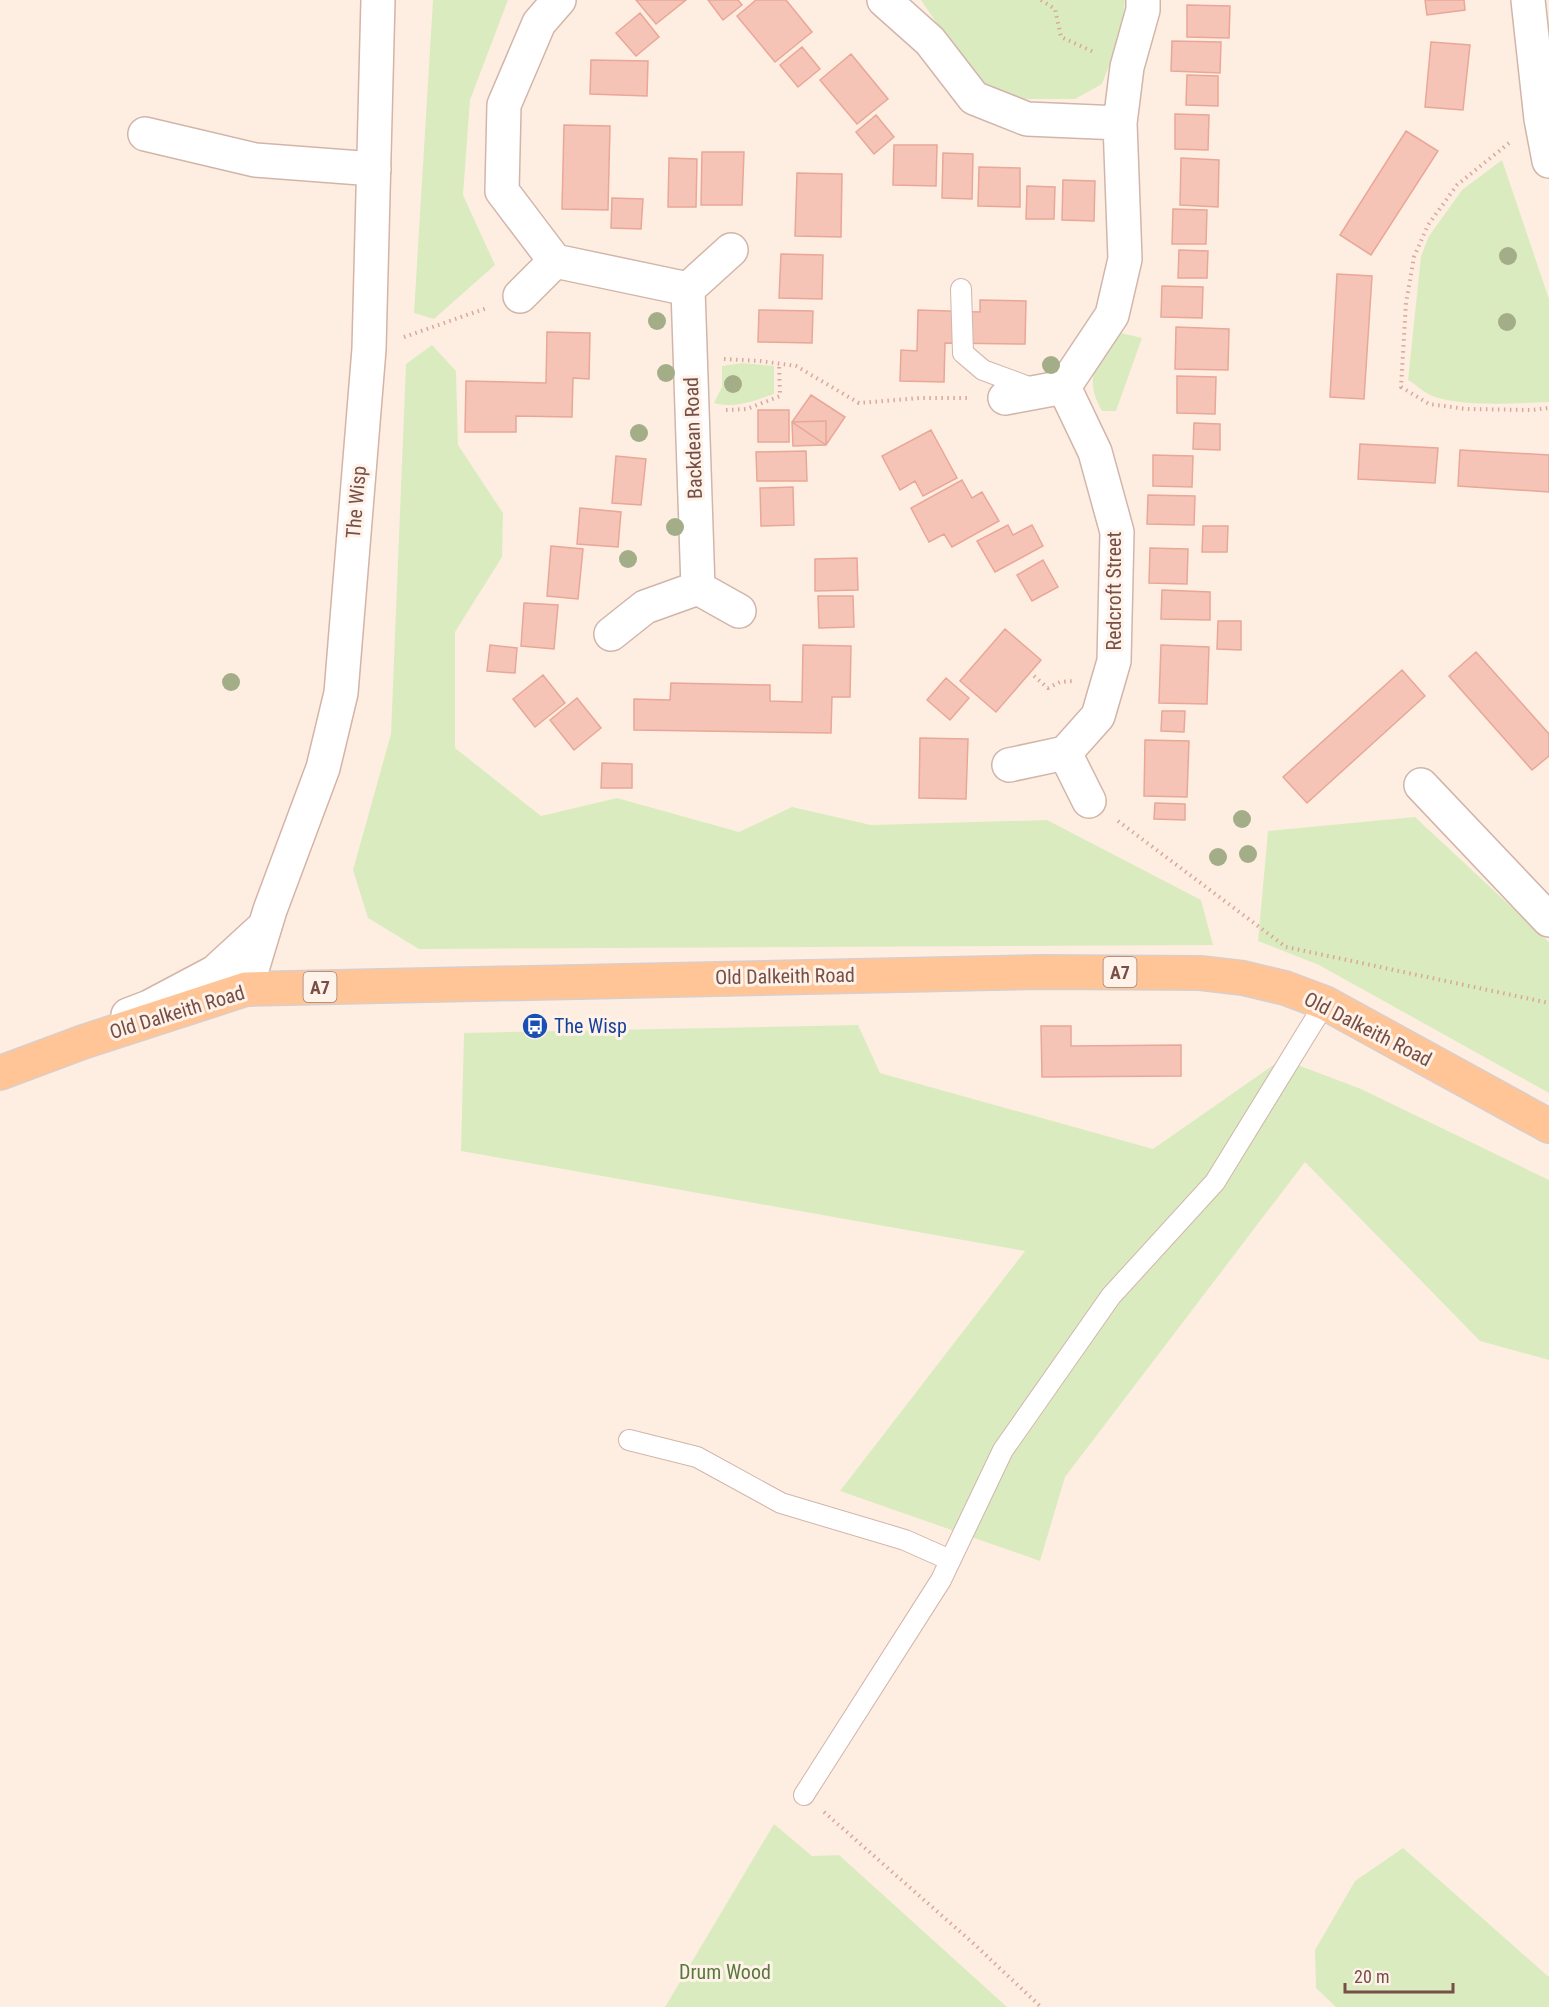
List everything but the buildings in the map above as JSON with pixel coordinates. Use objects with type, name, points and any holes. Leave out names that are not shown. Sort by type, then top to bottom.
[{"type":"main road","name":"Old Dalkeith Road","points":[[0,1073],[83,1042],[246,989],[1042,972],[1188,973],[1243,978],[1285,988],[1325,1003],[1549,1126]]},
{"type":"street","name":"The Wisp","points":[[246,989],[264,927],[323,768],[340,693],[369,349],[378,0]]},
{"type":"street","points":[[560,0],[539,23],[504,105],[502,191],[555,261],[688,289],[731,250]]},
{"type":"street","points":[[884,0],[930,41],[974,98],[1027,119],[1120,123]]},
{"type":"street","points":[[1005,398],[1052,390],[1112,315],[1125,259],[1120,123],[1127,67],[1143,9],[1143,0]]},
{"type":"street","points":[[1528,0],[1541,119],[1549,161]]},
{"type":"street","points":[[145,134],[255,160],[374,170]]},
{"type":"street","points":[[520,296],[555,261]]},
{"type":"street","name":"Backdean Road","points":[[688,289],[698,588]]},
{"type":"street","name":"Redcroft Street","points":[[1052,390],[1095,452],[1117,532],[1114,661],[1098,716],[1065,753]]},
{"type":"street","points":[[611,634],[645,607],[698,588],[740,611]]},
{"type":"street","points":[[1010,765],[1065,753],[1089,801]]},
{"type":"street","points":[[1421,785],[1549,920]]},
{"type":"street","points":[[0,1062],[149,1007],[215,972],[264,927]]},
{"type":"lane","points":[[961,289],[963,353],[983,370],[1052,390]]},
{"type":"lane","points":[[804,1795],[941,1580],[1003,1450],[1111,1296],[1215,1182],[1325,1003]]},
{"type":"lane","points":[[629,1440],[697,1457],[781,1503],[905,1540],[950,1560]]},
{"type":"path","points":[[1041,0],[1055,9],[1061,37],[1127,67]]},
{"type":"path","points":[[1541,119],[1457,186],[1428,225],[1414,258],[1406,303],[1401,387],[1429,404],[1438,406],[1466,409],[1549,408]]},
{"type":"path","points":[[369,349],[520,296]]},
{"type":"path","points":[[691,363],[718,359],[796,366],[859,403],[920,398],[1005,398]]},
{"type":"path","points":[[692,412],[747,409],[780,396],[779,363]]},
{"type":"path","points":[[1089,801],[1153,845],[1286,947],[1549,1003]]},
{"type":"path","points":[[804,1795],[973,1943],[1041,2007]]},
{"type":"green space","points":[[433,0],[508,0],[470,100],[463,195],[495,265],[434,319],[414,313]]},
{"type":"green space","points":[[921,0],[1125,0],[1122,31],[1102,84],[1075,99],[1016,99],[973,77]]},
{"type":"green space","points":[[1502,160],[1549,299],[1549,402],[1487,404],[1454,401],[1428,394],[1408,380],[1421,256],[1429,236],[1462,190]]},
{"type":"green space","points":[[1117,332],[1142,338],[1116,411],[1102,411],[1096,399],[1093,379],[1099,361]]},
{"type":"green space","points":[[432,345],[456,371],[458,445],[503,513],[502,557],[455,632],[455,748],[541,816],[617,798],[739,832],[792,807],[871,825],[1047,820],[1201,900],[1213,945],[419,949],[368,918],[353,870],[391,734],[406,364]]},
{"type":"green space","points":[[742,363],[774,366],[774,394],[736,405],[714,403],[722,387],[722,366]]},
{"type":"green space","points":[[1415,817],[1549,942],[1549,1093],[1319,965],[1258,941],[1268,831]]},
{"type":"green space","points":[[858,1025],[880,1073],[1153,1149],[1282,1059],[1361,1089],[1549,1180],[1549,1360],[1480,1341],[1305,1162],[1065,1477],[1040,1561],[840,1491],[1025,1251],[461,1151],[464,1033]]},
{"type":"green space","name":"Drum Wood","points":[[774,1824],[812,1856],[839,1855],[1007,2007],[665,2007]]},
{"type":"green space","points":[[1403,1848],[1549,1977],[1549,2007],[1336,2007],[1316,1988],[1315,1950],[1355,1881]]},
{"type":"place","name":"The Wisp","points":[[535,1026]]}]
